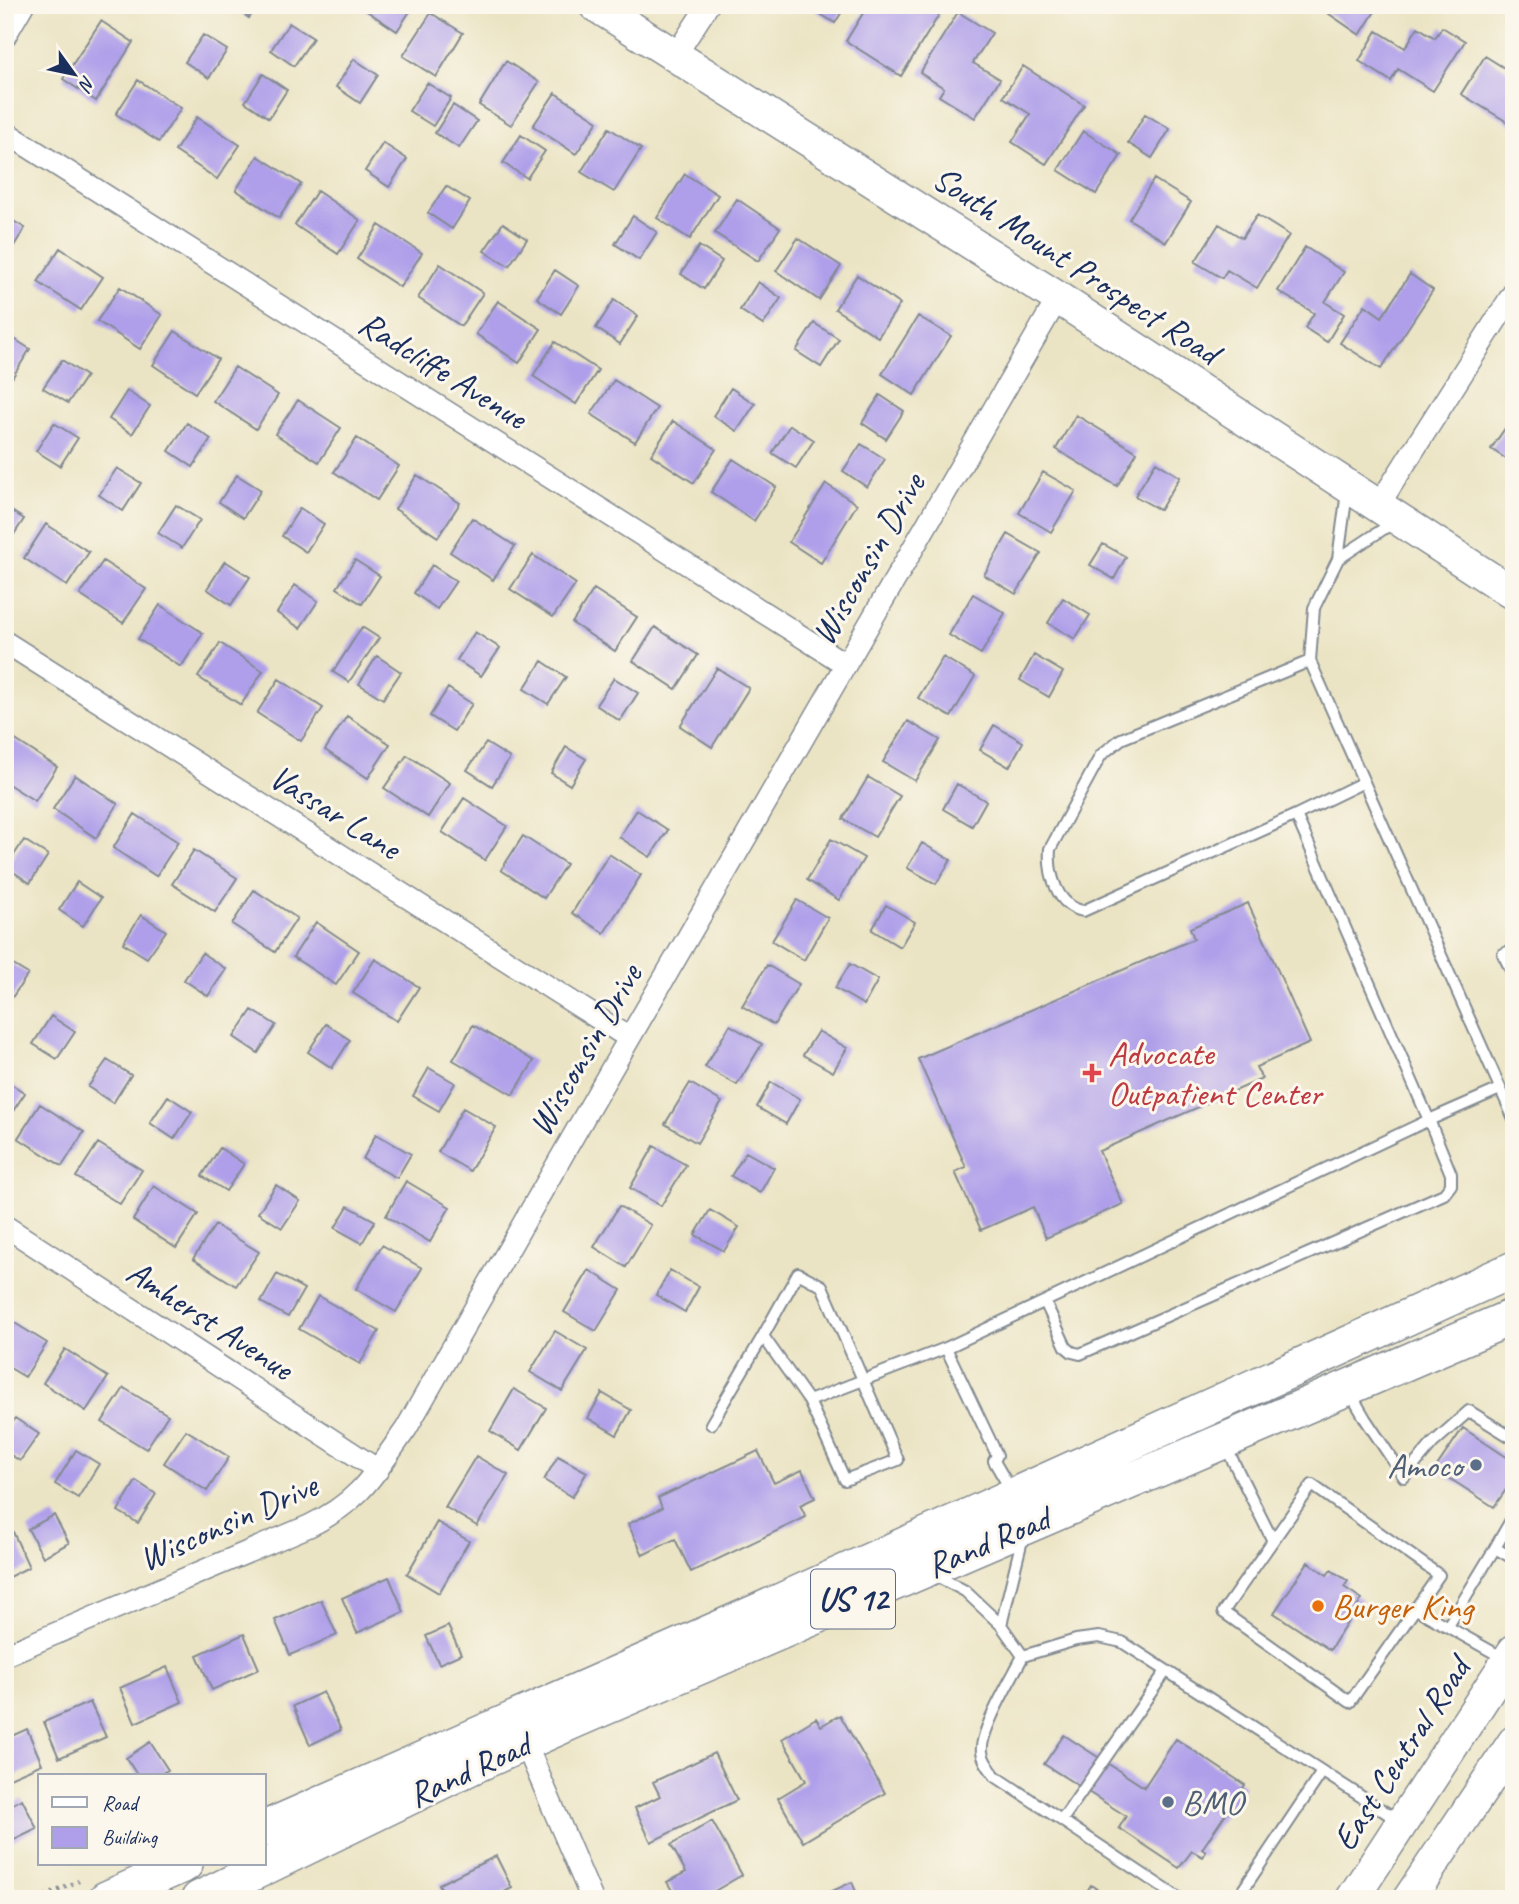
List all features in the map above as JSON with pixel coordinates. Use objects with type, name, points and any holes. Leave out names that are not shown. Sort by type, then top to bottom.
[{"type":"main road","name":"South Mount Prospect Road","points":[[595,5],[1058,298],[1514,594]]},
{"type":"main road","name":"Rand Road","points":[[199,1899],[473,1766],[925,1569],[1020,1510],[1514,1269]]},
{"type":"main road","name":"Rand Road","points":[[266,1828],[760,1611],[1020,1510],[1224,1442],[1514,1316]]},
{"type":"main road","points":[[1443,1346],[1514,1326]]},
{"type":"main road","name":"East Central Road","points":[[1352,1899],[1505,1668]]},
{"type":"main road","points":[[1409,1899],[1514,1742]]},
{"type":"main road","points":[[106,1899],[180,1866]]},
{"type":"street","points":[[5,36],[23,5]]},
{"type":"street","points":[[675,56],[708,5]]},
{"type":"street","name":"Radcliffe Avenue","points":[[5,132],[845,664]]},
{"type":"street","points":[[1389,512],[1514,292]]},
{"type":"street","name":"Wisconsin Drive","points":[[5,1655],[330,1516],[351,1501],[378,1470],[406,1429],[1058,298]]},
{"type":"street","name":"Vassar Lane","points":[[5,642],[629,1038]]},
{"type":"street","name":"Amherst Avenue","points":[[5,1226],[378,1470]]},
{"type":"street","points":[[530,1754],[592,1899]]},
{"type":"lane","points":[[1348,485],[1338,559],[1314,608],[1310,660],[1514,1119]]},
{"type":"lane","points":[[1338,559],[1389,512]]},
{"type":"lane","points":[[1310,660],[1121,739],[1101,755],[1050,849],[1048,865],[1063,903],[1083,911],[1364,782]]},
{"type":"lane","points":[[1045,1302],[1066,1346],[1072,1352],[1080,1354],[1444,1194],[1451,1185],[1451,1174],[1429,1120],[1296,815]]},
{"type":"lane","points":[[1514,949],[1503,954],[1514,976]]},
{"type":"lane","points":[[810,1401],[946,1348],[1500,1088]]},
{"type":"lane","points":[[711,1424],[798,1273],[822,1286],[898,1460],[845,1480],[810,1401],[763,1336]]},
{"type":"lane","points":[[946,1348],[997,1455],[994,1461],[1020,1510],[1001,1625]]},
{"type":"lane","points":[[1348,1389],[1404,1478],[1433,1443],[1469,1411],[1514,1439]]},
{"type":"lane","points":[[1224,1442],[1273,1541]]},
{"type":"lane","points":[[1312,1485],[1440,1575],[1416,1609],[1350,1702],[1223,1612],[1312,1485]]},
{"type":"lane","points":[[1448,1626],[1514,1515]]},
{"type":"lane","points":[[1495,1548],[1514,1559]]},
{"type":"lane","points":[[925,1569],[965,1591],[1001,1625],[1023,1656]]},
{"type":"lane","points":[[1416,1609],[1448,1626],[1505,1668]]},
{"type":"lane","points":[[1180,1899],[995,1776],[987,1766],[982,1752],[984,1735],[1023,1656],[1076,1640],[1099,1637],[1122,1642],[1402,1823]]},
{"type":"lane","points":[[1062,1820],[1166,1671]]},
{"type":"lane","points":[[1237,1899],[1322,1772]]},
{"type":"building","points":[[229,5],[257,5],[249,18]]},
{"type":"building","points":[[358,5],[414,5],[397,31]]},
{"type":"building","points":[[806,5],[846,5],[835,23]]},
{"type":"building","points":[[868,5],[923,5],[939,15],[901,76],[846,41]]},
{"type":"building","points":[[1316,5],[1379,5],[1360,35]]},
{"type":"building","points":[[958,12],[992,33],[973,63],[1000,79],[975,118],[939,96],[944,88],[920,73]]},
{"type":"building","points":[[431,13],[463,33],[436,77],[403,56]]},
{"type":"building","points":[[101,21],[133,42],[96,101],[63,79]]},
{"type":"building","points":[[289,23],[313,38],[294,66],[271,50]]},
{"type":"building","points":[[1418,27],[1435,38],[1442,27],[1465,41],[1433,91],[1398,69],[1391,81],[1359,61],[1377,31],[1405,48]]},
{"type":"building","points":[[203,35],[227,50],[209,78],[185,62]]},
{"type":"building","points":[[1485,56],[1514,74],[1514,126],[1461,94]]},
{"type":"building","points":[[354,59],[378,75],[360,103],[336,87]]},
{"type":"building","points":[[506,61],[539,82],[511,125],[479,105]]},
{"type":"building","points":[[1023,66],[1084,105],[1046,164],[1012,142],[1030,114],[1003,97]]},
{"type":"building","points":[[263,74],[287,90],[269,118],[245,102]]},
{"type":"building","points":[[138,80],[181,108],[159,142],[116,114]]},
{"type":"building","points":[[427,83],[451,98],[433,126],[409,111]]},
{"type":"building","points":[[555,93],[598,121],[576,154],[533,126]]},
{"type":"building","points":[[453,105],[477,121],[459,148],[435,133]]},
{"type":"building","points":[[1145,114],[1170,129],[1152,158],[1128,143]]},
{"type":"building","points":[[197,117],[240,145],[217,179],[175,151]]},
{"type":"building","points":[[609,128],[641,149],[614,192],[581,172]]},
{"type":"building","points":[[1083,131],[1121,155],[1096,194],[1058,170]]},
{"type":"building","points":[[521,135],[545,151],[527,178],[503,163]]},
{"type":"building","points":[[383,143],[407,159],[389,187],[365,171]]},
{"type":"building","points":[[258,156],[301,184],[279,218],[236,190]]},
{"type":"building","points":[[685,174],[718,195],[690,239],[657,218]]},
{"type":"building","points":[[1154,179],[1191,202],[1166,242],[1129,219]]},
{"type":"building","points":[[446,186],[470,201],[452,229],[428,213]]},
{"type":"building","points":[[317,191],[360,220],[338,254],[295,225]]},
{"type":"building","points":[[737,199],[780,228],[758,261],[715,233]]},
{"type":"building","points":[[1257,215],[1289,235],[1257,288],[1227,270],[1222,278],[1195,262],[1219,224],[1242,238]]},
{"type":"building","points":[[5,216],[25,228],[5,260]]},
{"type":"building","points":[[633,216],[657,232],[639,260],[615,244]]},
{"type":"building","points":[[503,223],[527,239],[509,266],[484,251]]},
{"type":"building","points":[[379,225],[422,253],[400,287],[357,259]]},
{"type":"building","points":[[798,238],[841,266],[819,300],[776,271]]},
{"type":"building","points":[[699,246],[722,261],[704,289],[681,274]]},
{"type":"building","points":[[1305,247],[1344,272],[1325,302],[1344,314],[1327,342],[1305,328],[1314,313],[1278,291]]},
{"type":"building","points":[[60,248],[103,277],[81,310],[38,282]]},
{"type":"building","points":[[440,264],[483,293],[461,326],[418,298]]},
{"type":"building","points":[[555,270],[579,286],[561,314],[537,298]]},
{"type":"building","points":[[1410,274],[1433,290],[1381,369],[1340,343],[1365,305],[1382,317]]},
{"type":"building","points":[[857,275],[900,304],[878,337],[835,309]]},
{"type":"building","points":[[758,282],[781,298],[763,325],[740,310]]},
{"type":"building","points":[[120,287],[162,315],[140,349],[97,321]]},
{"type":"building","points":[[614,300],[638,316],[620,344],[596,328]]},
{"type":"building","points":[[498,301],[541,329],[519,363],[476,334]]},
{"type":"building","points":[[918,316],[951,336],[914,395],[882,374]]},
{"type":"building","points":[[814,323],[839,339],[821,367],[796,351]]},
{"type":"building","points":[[175,331],[218,359],[195,393],[153,365]]},
{"type":"building","points":[[5,333],[30,349],[12,378],[5,374]]},
{"type":"building","points":[[555,342],[598,370],[576,404],[533,376]]},
{"type":"building","points":[[62,360],[86,376],[68,403],[43,388]]},
{"type":"building","points":[[235,367],[278,395],[256,429],[213,401]]},
{"type":"building","points":[[614,380],[657,408],[635,442],[591,414]]},
{"type":"building","points":[[731,388],[755,404],[737,431],[713,416]]},
{"type":"building","points":[[127,391],[150,406],[132,434],[109,419]]},
{"type":"building","points":[[880,395],[904,411],[886,439],[862,423]]},
{"type":"building","points":[[298,400],[341,428],[319,462],[275,434]]},
{"type":"building","points":[[1076,415],[1137,452],[1117,486],[1056,449]]},
{"type":"building","points":[[1514,415],[1514,464],[1491,449]]},
{"type":"building","points":[[673,421],[716,449],[694,483],[651,455]]},
{"type":"building","points":[[54,423],[78,438],[60,466],[36,451]]},
{"type":"building","points":[[187,423],[211,439],[193,467],[169,451]]},
{"type":"building","points":[[790,425],[814,440],[796,468],[772,453]]},
{"type":"building","points":[[357,438],[399,466],[377,500],[334,472]]},
{"type":"building","points":[[861,444],[885,459],[867,487],[843,471]]},
{"type":"building","points":[[733,459],[776,487],[754,521],[711,492]]},
{"type":"building","points":[[1156,462],[1180,477],[1160,510],[1135,496]]},
{"type":"building","points":[[117,468],[141,483],[123,511],[99,495]]},
{"type":"building","points":[[1043,472],[1076,491],[1051,532],[1019,513]]},
{"type":"building","points":[[237,475],[261,490],[243,518],[219,502]]},
{"type":"building","points":[[417,475],[460,503],[438,537],[395,509]]},
{"type":"building","points":[[826,484],[857,504],[821,563],[789,542]]},
{"type":"building","points":[[176,505],[200,520],[182,548],[158,533]]},
{"type":"building","points":[[5,507],[24,519],[5,548]]},
{"type":"building","points":[[300,508],[324,524],[306,552],[282,536]]},
{"type":"building","points":[[472,518],[515,546],[493,580],[450,552]]},
{"type":"building","points":[[46,524],[89,552],[67,586],[24,558]]},
{"type":"building","points":[[1008,534],[1041,553],[1016,594],[984,575]]},
{"type":"building","points":[[1103,544],[1126,557],[1114,579],[1090,565]]},
{"type":"building","points":[[533,555],[576,584],[553,617],[510,589]]},
{"type":"building","points":[[355,560],[380,576],[362,604],[337,588]]},
{"type":"building","points":[[103,561],[146,589],[123,623],[80,595]]},
{"type":"building","points":[[225,561],[250,577],[231,605],[207,589]]},
{"type":"building","points":[[432,565],[456,581],[437,609],[414,593]]},
{"type":"building","points":[[295,585],[318,601],[300,628],[277,613]]},
{"type":"building","points":[[594,589],[637,617],[615,651],[572,623]]},
{"type":"building","points":[[973,594],[1005,613],[981,654],[949,635]]},
{"type":"building","points":[[1063,598],[1090,615],[1075,639],[1048,623]]},
{"type":"building","points":[[160,605],[203,633],[181,667],[138,639]]},
{"type":"building","points":[[362,627],[379,638],[349,682],[333,672]]},
{"type":"building","points":[[655,627],[698,655],[676,689],[633,661]]},
{"type":"building","points":[[475,632],[500,648],[481,676],[457,660]]},
{"type":"building","points":[[220,643],[263,671],[241,705],[198,677]]},
{"type":"building","points":[[1034,655],[1063,672],[1049,697],[1020,680]]},
{"type":"building","points":[[377,656],[401,672],[383,699],[359,684]]},
{"type":"building","points":[[943,657],[975,676],[951,717],[918,698]]},
{"type":"building","points":[[542,661],[566,677],[548,704],[524,689]]},
{"type":"building","points":[[717,668],[749,688],[712,747],[680,726]]},
{"type":"building","points":[[614,678],[638,693],[620,721],[596,705]]},
{"type":"building","points":[[279,679],[323,708],[301,741],[257,713]]},
{"type":"building","points":[[448,688],[472,704],[454,731],[430,716]]},
{"type":"building","points":[[347,716],[390,744],[368,778],[325,750]]},
{"type":"building","points":[[908,721],[940,740],[915,781],[883,762]]},
{"type":"building","points":[[994,725],[1023,742],[1009,767],[980,750]]},
{"type":"building","points":[[14,739],[57,767],[35,801],[5,782],[5,752]]},
{"type":"building","points":[[486,743],[510,758],[492,786],[467,770]]},
{"type":"building","points":[[566,747],[586,759],[570,785],[551,773]]},
{"type":"building","points":[[407,755],[450,783],[428,817],[384,788]]},
{"type":"building","points":[[75,775],[118,804],[96,838],[53,809]]},
{"type":"building","points":[[868,777],[900,796],[875,837],[843,819]]},
{"type":"building","points":[[957,784],[986,801],[972,826],[943,809]]},
{"type":"building","points":[[464,798],[507,826],[485,860],[442,832]]},
{"type":"building","points":[[637,810],[668,830],[650,857],[619,837]]},
{"type":"building","points":[[135,814],[178,842],[156,876],[113,848]]},
{"type":"building","points":[[523,836],[566,864],[544,898],[501,870]]},
{"type":"building","points":[[831,839],[864,858],[839,900],[807,880]]},
{"type":"building","points":[[24,840],[48,855],[30,883],[6,867]]},
{"type":"building","points":[[922,843],[951,860],[936,884],[907,868]]},
{"type":"building","points":[[194,850],[237,878],[215,912],[172,884]]},
{"type":"building","points":[[609,854],[641,875],[604,933],[572,913]]},
{"type":"building","points":[[77,882],[101,898],[83,926],[59,910]]},
{"type":"building","points":[[254,890],[297,918],[275,952],[232,924]]},
{"type":"building","points":[[797,900],[828,918],[804,960],[772,941]]},
{"type":"building","name":"Advocate Outpatient Center","points":[[1248,903],[1310,1043],[1256,1067],[1262,1079],[1099,1151],[1123,1204],[1046,1238],[1033,1207],[981,1230],[955,1172],[966,1167],[918,1059],[1194,939],[1190,928]]},
{"type":"building","points":[[886,905],[915,922],[900,947],[872,930]]},
{"type":"building","points":[[141,915],[166,931],[147,958],[123,943]]},
{"type":"building","points":[[316,922],[359,951],[336,985],[293,957]]},
{"type":"building","points":[[202,953],[226,969],[208,996],[184,980]]},
{"type":"building","points":[[375,959],[419,987],[397,1021],[353,993]]},
{"type":"building","points":[[5,960],[28,974],[9,1002],[5,999]]},
{"type":"building","points":[[850,964],[878,980],[864,1005],[835,988]]},
{"type":"building","points":[[767,965],[799,984],[774,1025],[742,1006]]},
{"type":"building","points":[[252,1010],[276,1025],[258,1053],[234,1037]]},
{"type":"building","points":[[51,1016],[75,1032],[57,1059],[33,1044]]},
{"type":"building","points":[[326,1024],[350,1040],[332,1068],[308,1052]]},
{"type":"building","points":[[473,1025],[534,1061],[513,1095],[453,1060]]},
{"type":"building","points":[[730,1025],[762,1044],[737,1085],[705,1067]]},
{"type":"building","points":[[818,1031],[847,1048],[833,1072],[803,1055]]},
{"type":"building","points":[[107,1060],[131,1075],[113,1103],[88,1087]]},
{"type":"building","points":[[429,1068],[455,1083],[439,1111],[413,1096]]},
{"type":"building","points":[[5,1080],[25,1093],[5,1123]]},
{"type":"building","points":[[771,1082],[800,1099],[786,1124],[757,1107]]},
{"type":"building","points":[[690,1083],[722,1102],[697,1143],[665,1124]]},
{"type":"building","points":[[168,1096],[192,1112],[174,1139],[150,1123]]},
{"type":"building","points":[[40,1104],[84,1132],[62,1166],[18,1138]]},
{"type":"building","points":[[463,1108],[496,1127],[470,1171],[438,1152]]},
{"type":"building","points":[[376,1134],[411,1154],[397,1178],[363,1159]]},
{"type":"building","points":[[98,1143],[142,1170],[120,1204],[76,1177]]},
{"type":"building","points":[[654,1146],[686,1165],[661,1206],[630,1188]]},
{"type":"building","points":[[220,1148],[244,1164],[226,1191],[202,1176]]},
{"type":"building","points":[[746,1152],[774,1168],[760,1193],[731,1176]]},
{"type":"building","points":[[406,1181],[450,1207],[430,1242],[386,1216]]},
{"type":"building","points":[[276,1185],[300,1201],[282,1228],[258,1213]]},
{"type":"building","points":[[154,1186],[198,1214],[176,1248],[133,1220]]},
{"type":"building","points":[[348,1206],[375,1221],[362,1243],[335,1228]]},
{"type":"building","points":[[619,1206],[651,1225],[626,1267],[594,1247]]},
{"type":"building","points":[[710,1210],[739,1227],[724,1251],[695,1235]]},
{"type":"building","points":[[215,1225],[259,1252],[236,1286],[193,1259]]},
{"type":"building","points":[[382,1245],[422,1268],[396,1312],[356,1289]]},
{"type":"building","points":[[589,1270],[621,1290],[596,1331],[564,1312]]},
{"type":"building","points":[[670,1270],[699,1287],[685,1312],[656,1295]]},
{"type":"building","points":[[277,1274],[304,1289],[288,1317],[261,1302]]},
{"type":"building","points":[[318,1296],[379,1331],[360,1364],[299,1329]]},
{"type":"building","points":[[5,1317],[47,1343],[25,1377],[5,1365]]},
{"type":"building","points":[[555,1331],[587,1350],[562,1391],[530,1372]]},
{"type":"building","points":[[65,1349],[108,1377],[86,1411],[43,1383]]},
{"type":"building","points":[[124,1388],[168,1415],[146,1449],[102,1422]]},
{"type":"building","points":[[514,1389],[546,1408],[521,1450],[490,1431]]},
{"type":"building","points":[[602,1393],[631,1410],[617,1435],[588,1418]]},
{"type":"building","points":[[15,1418],[39,1434],[20,1461],[5,1451],[5,1432]]},
{"type":"building","name":"Amoco","points":[[1463,1428],[1514,1462],[1514,1478],[1494,1507],[1435,1469]]},
{"type":"building","points":[[186,1430],[229,1457],[207,1491],[164,1463]]},
{"type":"building","points":[[76,1450],[99,1464],[78,1498],[55,1484]]},
{"type":"building","points":[[758,1451],[774,1483],[802,1470],[815,1498],[800,1505],[806,1517],[691,1572],[675,1539],[643,1555],[628,1524],[662,1508],[658,1498]]},
{"type":"building","points":[[476,1456],[508,1475],[477,1526],[445,1507]]},
{"type":"building","points":[[558,1456],[587,1472],[572,1497],[544,1480]]},
{"type":"building","points":[[136,1481],[156,1494],[138,1523],[118,1511]]},
{"type":"building","points":[[54,1515],[69,1543],[43,1557],[28,1529]]},
{"type":"building","points":[[437,1522],[469,1541],[439,1593],[407,1574]]},
{"type":"building","points":[[13,1532],[29,1567],[5,1579],[5,1536]]},
{"type":"building","name":"Burger King","points":[[1308,1562],[1327,1575],[1331,1570],[1348,1581],[1344,1587],[1362,1599],[1330,1650],[1274,1613]]},
{"type":"building","points":[[389,1577],[404,1612],[357,1633],[342,1598]]},
{"type":"building","points":[[321,1600],[337,1635],[290,1655],[275,1620]]},
{"type":"building","points":[[448,1626],[461,1654],[439,1664],[426,1636]]},
{"type":"building","points":[[244,1634],[259,1669],[212,1690],[197,1655]]},
{"type":"building","points":[[167,1667],[182,1702],[135,1723],[120,1688]]},
{"type":"building","points":[[323,1692],[341,1730],[310,1745],[293,1706]]},
{"type":"building","points":[[90,1702],[106,1737],[59,1758],[44,1722]]},
{"type":"building","points":[[840,1715],[885,1793],[803,1842],[778,1798],[806,1781],[782,1739],[816,1718],[821,1726]]},
{"type":"building","points":[[27,1729],[42,1764],[5,1780],[5,1739]]},
{"type":"building","name":"BMO","points":[[1064,1735],[1144,1787],[1176,1739],[1245,1785],[1202,1849],[1206,1852],[1203,1857],[1192,1851],[1179,1868],[1119,1828],[1126,1816],[1044,1764]]},
{"type":"building","points":[[150,1742],[168,1770],[161,1774],[137,1774],[126,1758]]},
{"type":"building","points":[[714,1753],[737,1800],[651,1842],[635,1808],[660,1796],[653,1782]]},
{"type":"building","points":[[22,1799],[37,1829],[12,1841],[5,1829],[5,1808]]},
{"type":"building","points":[[712,1821],[742,1875],[701,1899],[677,1899],[667,1882],[686,1872],[671,1845]]},
{"type":"building","points":[[496,1856],[512,1888],[491,1899],[432,1899],[443,1893],[439,1884]]},
{"type":"building","points":[[852,1882],[859,1899],[819,1897]]},
{"type":"building","points":[[1091,1885],[1111,1899],[1082,1899]]},
{"type":"place","name":"Advocate Outpatient Center","points":[[1092,1073]]},
{"type":"place","name":"Amoco","points":[[1476,1465]]},
{"type":"place","name":"Burger King","points":[[1318,1606]]},
{"type":"place","name":"BMO","points":[[1168,1802]]}]
